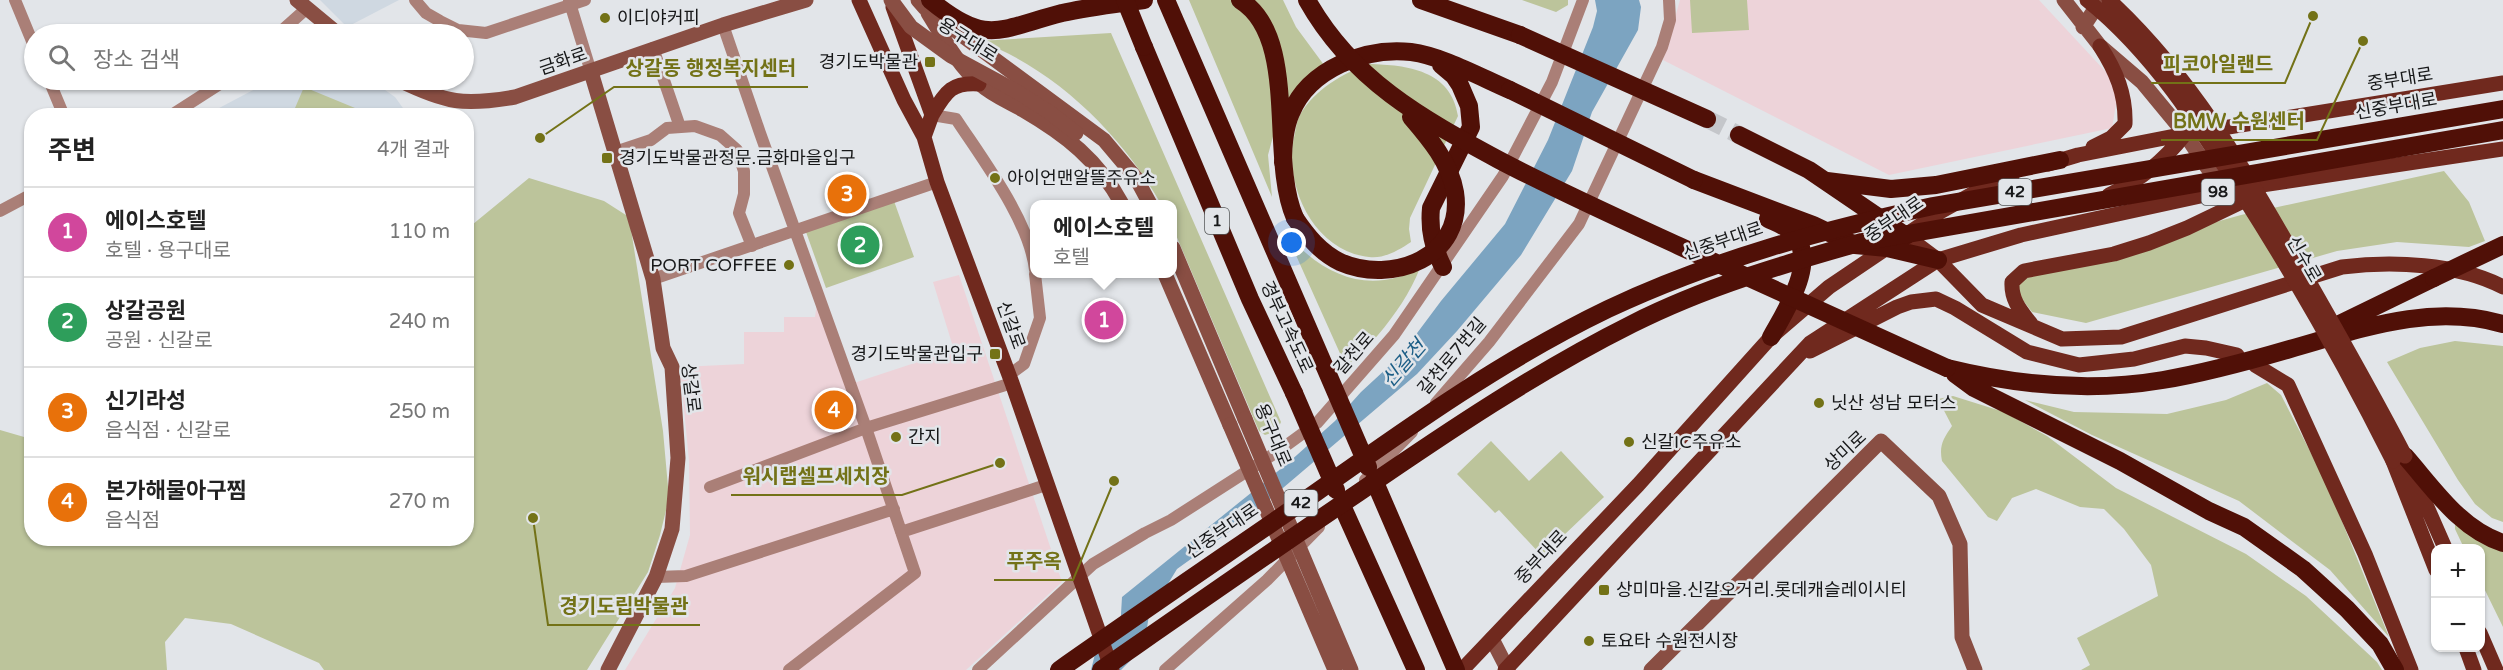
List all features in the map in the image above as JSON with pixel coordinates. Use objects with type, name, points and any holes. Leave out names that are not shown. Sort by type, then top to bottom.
[{"type":"highway","name":"경부고속도로","points":[[1125,0],[1250,299],[1416,670]]},
{"type":"highway","points":[[921,2],[963,24],[991,31],[1009,29],[1083,9],[1144,0]]},
{"type":"highway","name":"경부고속도로","points":[[1166,0],[1456,670]]},
{"type":"highway","points":[[1240,0],[1255,12],[1264,24],[1270,39],[1277,74],[1282,163],[1287,196],[1295,218],[1309,238],[1324,252],[1348,264],[1372,271],[1404,267],[1440,247],[1454,221],[1455,193],[1452,179],[1437,150],[1398,102],[1337,46],[1307,0]]},
{"type":"highway","points":[[1421,0],[1520,34]]},
{"type":"highway","points":[[1443,0],[1707,119]]},
{"type":"highway","points":[[1282,163],[1285,130],[1291,112],[1301,97],[1328,71],[1345,62],[1378,53],[1411,52],[1424,55],[1510,90],[1790,230],[1802,252],[1801,275],[1771,337]]},
{"type":"highway","points":[[1424,55],[1454,76],[1465,95],[1471,117],[1468,135],[1431,208],[1433,244],[1443,267]]},
{"type":"highway","points":[[1398,102],[1431,124],[1557,190],[1947,368],[1983,377],[2029,383],[2097,386],[2162,380],[2289,350],[2379,323],[2415,318],[2464,316],[2503,324]]},
{"type":"highway","name":"신중부대로","points":[[1059,670],[1399,433],[1484,377],[1546,341],[1609,309],[1677,279],[1768,247],[1838,227],[1933,206],[2503,109]]},
{"type":"highway","name":"42","points":[[1101,670],[1418,452],[1502,397],[1633,323],[1688,299],[1768,269],[1862,242],[2503,130]]},
{"type":"highway","points":[[1739,135],[1827,181],[1906,236]]},
{"type":"highway","points":[[1827,181],[1891,189],[1936,185],[2069,158]]},
{"type":"highway","points":[[1694,180],[1813,225],[1855,245],[1887,248],[1938,260]]},
{"type":"highway","points":[[2289,350],[2503,245]]},
{"type":"highway","points":[[1947,368],[1974,388],[2120,461],[2209,511],[2244,527],[2303,569],[2347,609],[2380,644],[2395,670]]},
{"type":"highway","points":[[2399,459],[2468,525],[2490,539],[2503,543]]},
{"type":"main road","name":"신갈로","points":[[859,0],[904,100],[924,137],[937,182],[1011,379],[1112,670]]},
{"type":"main road","points":[[890,0],[932,115]]},
{"type":"main road","name":"신수로","points":[[2087,0],[2147,57],[2193,117],[2273,244],[2399,459],[2442,544]]},
{"type":"main road","name":"신수로","points":[[2109,0],[2145,34],[2208,112],[2284,237],[2368,385],[2399,459],[2431,555]]},
{"type":"main road","points":[[2069,158],[2111,138],[2125,124],[2123,96],[2116,72],[2100,46]]},
{"type":"main road","points":[[924,137],[932,115],[944,96],[954,86],[965,83],[979,84]]},
{"type":"main road","name":"중부대로","points":[[1462,670],[1771,337],[1829,287],[1940,212],[1990,184],[2069,158],[2185,134],[2503,83]]},
{"type":"main road","points":[[2021,235],[2058,221],[2143,177],[2168,156],[2185,134]]},
{"type":"main road","name":"98","points":[[1507,669],[1794,360],[1824,332],[1938,260],[2021,235],[2223,192],[2503,149]]},
{"type":"main road","points":[[2032,326],[2014,302],[2012,282],[2024,271],[2114,254],[2149,243],[2187,228],[2283,182]]},
{"type":"main road","points":[[1906,236],[1938,260],[1982,305],[2062,339],[2121,338],[2331,270],[2378,263],[2419,265],[2467,275],[2503,287]]},
{"type":"main road","points":[[1794,360],[1897,307],[1911,302],[1936,300],[1955,308],[2027,352],[2079,365],[2134,359],[2185,346],[2237,355]]},
{"type":"main road","points":[[2255,365],[2288,385],[2365,554],[2410,670]]},
{"type":"main road","points":[[2485,643],[2496,670]]},
{"type":"main road","points":[[2467,652],[2474,670]]},
{"type":"street","points":[[15,0],[25,24]]},
{"type":"street","points":[[415,0],[426,13],[447,24]]},
{"type":"street","points":[[474,32],[486,33],[570,3],[585,0]]},
{"type":"street","name":"금화로","points":[[420,90],[432,96],[459,103],[516,97],[653,48],[806,0]]},
{"type":"street","name":"용구대로","points":[[890,0],[911,27],[951,56],[1031,101],[1076,134],[1113,171],[1131,200]]},
{"type":"street","name":"갈천로7번길","points":[[1165,670],[1267,580],[1405,440],[1489,342],[1580,224],[1662,47],[1670,20],[1669,0]]},
{"type":"street","points":[[2064,0],[2100,46],[2142,82],[2185,134],[2223,192]]},
{"type":"street","points":[[2083,27],[2101,0]]},
{"type":"street","points":[[921,2],[959,60],[979,84],[1054,129],[1068,140],[1108,180],[1120,200]]},
{"type":"street","name":"용구대로","points":[[921,2],[1104,140],[1136,178],[1148,200]]},
{"type":"street","points":[[570,3],[591,72]]},
{"type":"street","name":"갈천로","points":[[978,670],[1080,583],[1110,553],[1171,520],[1280,450],[1317,423],[1394,335],[1443,267],[1503,176],[1552,82],[1578,3]]},
{"type":"street","points":[[286,24],[302,4],[326,24]]},
{"type":"street","points":[[723,25],[915,573],[789,670]]},
{"type":"street","points":[[653,48],[680,127]]},
{"type":"street","name":"상갈로","points":[[591,72],[653,279],[663,348],[672,367],[678,458],[672,529],[656,577],[608,670]]},
{"type":"street","points":[[53,90],[61,108]]},
{"type":"street","points":[[182,108],[210,90]]},
{"type":"street","points":[[932,115],[956,119],[1008,200],[1030,248]]},
{"type":"street","points":[[615,152],[651,140],[667,128],[695,126],[720,135],[737,150],[744,171],[744,194],[739,213],[752,246]]},
{"type":"street","points":[[653,279],[937,182]]},
{"type":"street","points":[[0,211],[24,198]]},
{"type":"street","name":"용구대로","points":[[1177,258],[1351,670]]},
{"type":"street","points":[[710,487],[866,428],[1011,379],[1024,364],[1040,318],[1036,278]]},
{"type":"street","points":[[1159,278],[1207,374]]},
{"type":"street","name":"용구대로","points":[[1167,278],[1335,670]]},
{"type":"street","name":"상미로","points":[[1651,670],[1881,441],[1939,496],[1960,544],[1962,637],[1975,670]]},
{"type":"street","points":[[901,532],[1046,485]]},
{"type":"street","points":[[656,577],[686,576],[894,509]]},
{"type":"street","points":[[1492,639],[1507,669]]},
{"type":"shaded area","points":[[320,0],[399,0],[353,24],[344,24]]},
{"type":"shaded area","points":[[1680,0],[2039,0],[2119,86],[2112,128],[1889,175],[1663,60]]},
{"type":"shaded area","points":[[253,90],[385,90],[395,97],[403,108],[219,108]]},
{"type":"shaded area","points":[[959,275],[1062,582],[966,670],[625,670],[675,588],[690,535],[689,461],[680,367],[744,364],[744,332],[784,332],[784,317],[815,317],[818,295],[851,384],[954,350],[933,282]]},
{"type":"green space","points":[[1189,0],[1283,0],[1296,27],[1324,65],[1275,129],[1268,155],[1272,197]]},
{"type":"green space","points":[[1522,0],[1568,0],[1568,5],[1556,12]]},
{"type":"green space","points":[[1690,0],[1747,0],[1749,30],[1692,33]]},
{"type":"green space","points":[[1111,33],[1281,422],[1277,431],[1265,435],[1259,431],[1177,237],[1177,200],[1159,200],[1127,153],[1084,107],[1060,87],[1008,53],[980,41]]},
{"type":"green space","points":[[1369,64],[1412,69],[1437,80],[1454,101],[1458,116],[1410,218],[1411,242],[1380,257],[1349,252],[1332,242],[1317,228],[1306,211],[1293,172],[1292,152],[1296,128],[1298,119],[1306,106],[1321,90],[1339,78]]},
{"type":"green space","points":[[303,90],[311,90],[355,108],[295,108]]},
{"type":"green space","points":[[2444,171],[2469,202],[2485,241],[2469,247],[2397,242],[2337,251],[2086,323],[2032,312],[2018,294],[2018,277],[2241,215]]},
{"type":"green space","points":[[529,178],[604,201],[629,217],[663,431],[669,498],[648,572],[587,670],[324,670],[319,663],[231,624],[185,618],[165,642],[167,670],[0,670],[0,430],[24,437],[24,546],[474,546],[474,223]]},
{"type":"green space","points":[[894,201],[914,257],[826,288],[806,232]]},
{"type":"green space","points":[[1286,233],[1315,260],[1347,277],[1382,280],[1401,276],[1420,268],[1396,312],[1378,335],[1354,358],[1347,369]]},
{"type":"green space","points":[[2455,341],[2503,346],[2503,522],[2492,518],[2475,504],[2458,480],[2387,362],[2420,348]]},
{"type":"green space","points":[[2267,383],[2281,395],[2326,482],[2389,637],[2330,570],[2239,501],[2092,435],[2025,400],[2074,412],[2167,414],[2226,400]]},
{"type":"green space","points":[[1953,396],[2004,412],[2047,436],[2116,488],[2246,554],[2306,596],[2377,662],[2382,670],[2081,670],[2090,665],[2077,638],[2158,596],[2151,565],[2124,529],[2104,509],[2080,507],[2036,489],[2012,498],[1997,521],[1988,517],[1942,461],[1943,443],[1952,426],[1938,399]]},
{"type":"green space","points":[[1491,441],[1529,481],[1561,451],[1604,497],[1542,556],[1499,510],[1495,513],[1457,474]]},
{"type":"green space","points":[[2455,520],[2503,547],[2503,627],[2485,590],[2485,544],[2462,544],[2455,529]]},
{"type":"water","name":"신갈천","points":[[1595,0],[1639,0],[1641,7],[1638,30],[1592,112],[1572,171],[1521,255],[1457,331],[1417,374],[1244,521],[1177,569],[1149,615],[1144,647],[1121,670],[1091,670],[1096,650],[1120,631],[1122,597],[1288,463],[1335,421],[1361,392],[1400,356],[1441,301],[1505,224],[1548,140],[1593,27],[1597,11]]},
{"type":"tunnel","points":[[1707,119],[1739,135]]},
{"type":"place","name":"피코아일랜드","points":[[2313,16]]},
{"type":"place","name":"이디야커피","points":[[605,18]]},
{"type":"place","name":"BMW 수원센터","points":[[2363,41]]},
{"type":"place","name":"경기도박물관","points":[[930,62]]},
{"type":"place","name":"상갈동 행정복지센터","points":[[540,138]]},
{"type":"place","name":"경기도박물관정문.금화마을입구","points":[[607,158]]},
{"type":"place","name":"아이언맨알뜰주유소","points":[[995,178]]},
{"type":"place","name":"신기라성","points":[[847,194]]},
{"type":"place","name":"상갈공원","points":[[860,245]]},
{"type":"place","name":"PORT COFFEE","points":[[789,265]]},
{"type":"place","name":"에이스호텔","points":[[1104,320]]},
{"type":"place","name":"경기도박물관입구","points":[[995,354]]},
{"type":"place","name":"닛산 성남 모터스","points":[[1819,403]]},
{"type":"place","name":"본가해물아구찜","points":[[834,410]]},
{"type":"place","name":"간지","points":[[896,437]]},
{"type":"place","name":"신갈IC주유소","points":[[1629,442]]},
{"type":"place","name":"워시랩셀프세치장","points":[[1000,463]]},
{"type":"place","name":"푸주옥","points":[[1114,481]]},
{"type":"place","name":"경기도립박물관","points":[[533,518]]},
{"type":"place","name":"상미마을.신갈오거리.롯데캐슬레이시티","points":[[1604,590]]},
{"type":"place","name":"토요타 수원전시장","points":[[1589,641]]}]
